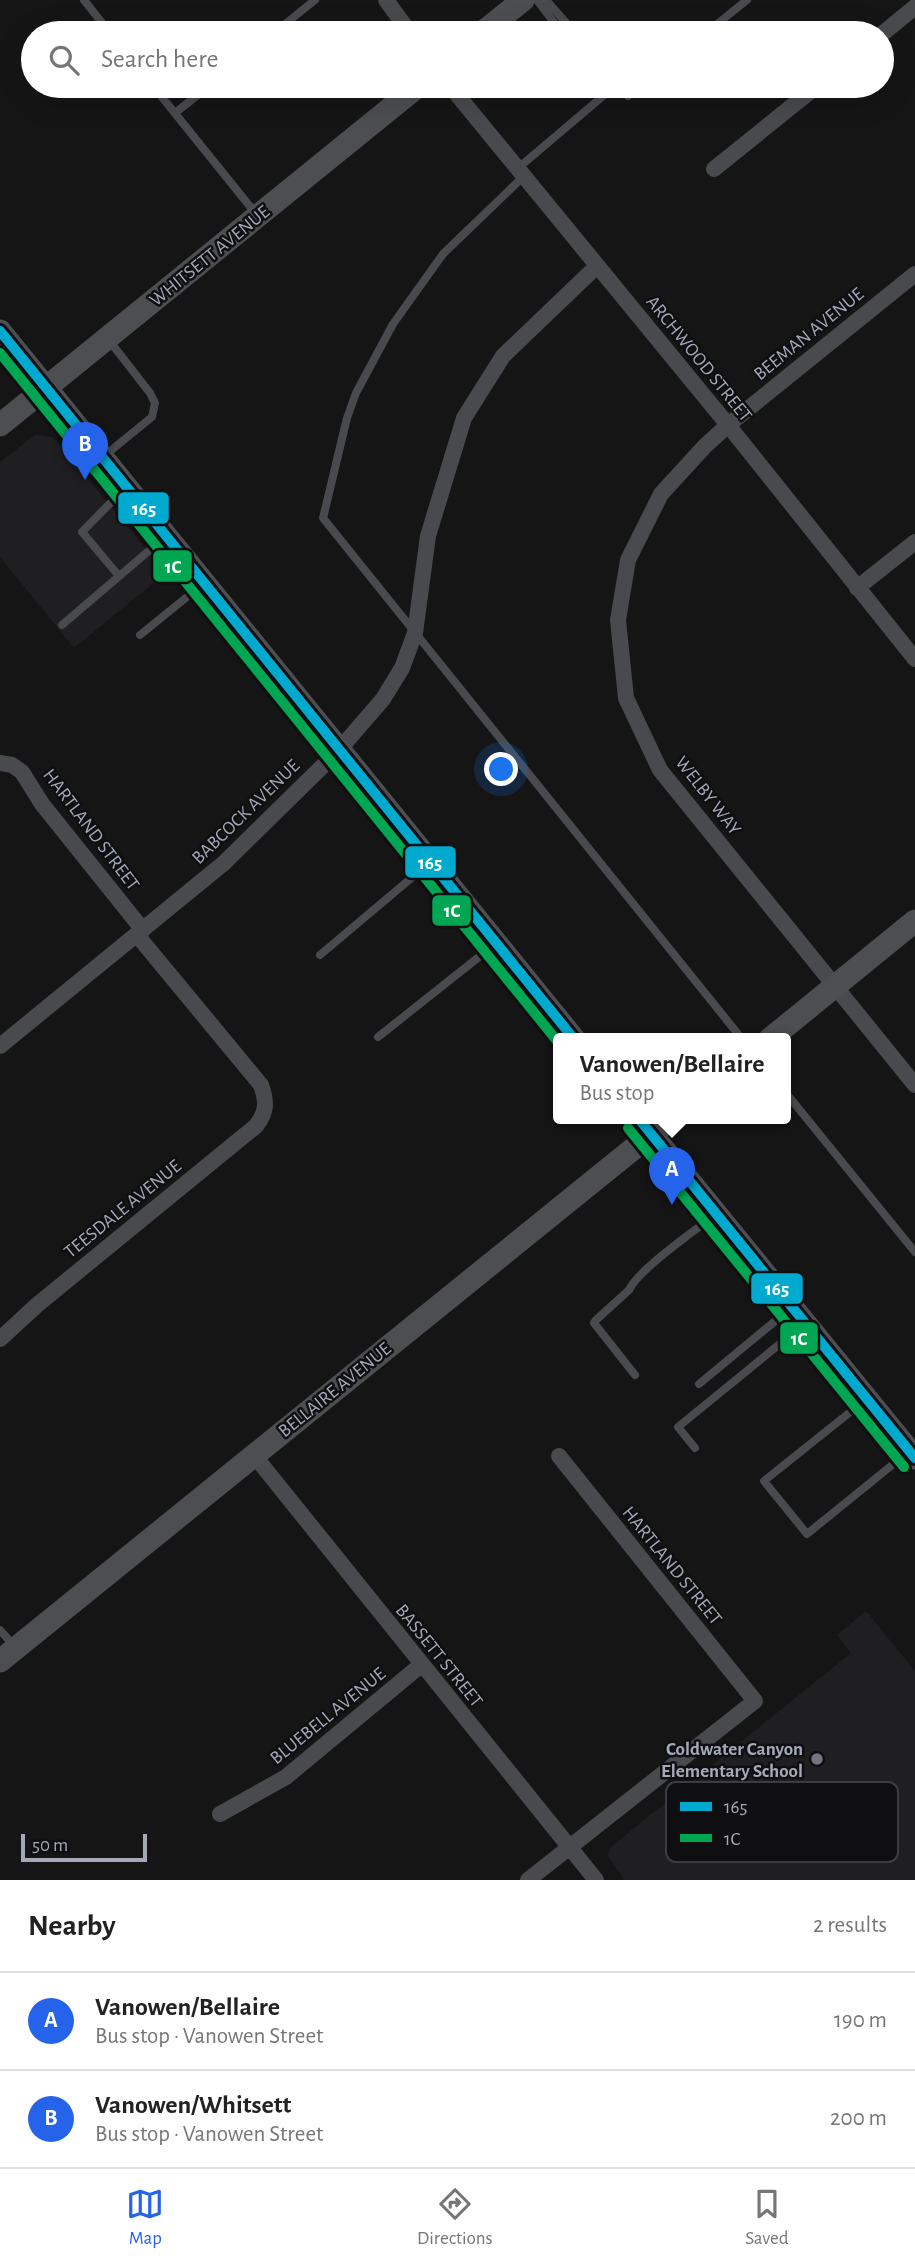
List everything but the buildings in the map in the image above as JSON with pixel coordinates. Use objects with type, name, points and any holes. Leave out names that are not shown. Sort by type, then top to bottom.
[{"type":"main road","points":[[497,21],[523,0]]},
{"type":"main road","name":"WHITSETT AVENUE","points":[[0,425],[403,98]]},
{"type":"main road","points":[[0,331],[569,1033]]},
{"type":"main road","points":[[777,1033],[915,921]]},
{"type":"main road","points":[[645,1127],[912,1455]]},
{"type":"main road","name":"BELLAIRE AVENUE","points":[[5,1656],[253,1454],[645,1127]]},
{"type":"street","points":[[386,0],[401,21]]},
{"type":"street","points":[[894,24],[915,7]]},
{"type":"street","name":"ARCHWOOD STREET","points":[[460,98],[728,425],[915,659]]},
{"type":"street","points":[[714,169],[802,98]]},
{"type":"street","name":"BABCOCK AVENUE","points":[[0,1046],[224,863],[339,750],[383,699],[402,668],[415,633],[428,536],[464,418],[503,356],[597,266]]},
{"type":"street","name":"BEEMAN AVENUE","points":[[728,425],[915,274]]},
{"type":"street","name":"WELBY WAY","points":[[728,425],[661,494],[628,560],[618,620],[626,698],[660,770],[915,1085]]},
{"type":"street","points":[[857,588],[915,542]]},
{"type":"street","name":"HARTLAND STREET","points":[[0,764],[12,765],[22,772],[42,804],[261,1085],[266,1107]]},
{"type":"street","name":"TEESDALE AVENUE","points":[[0,1339],[37,1305],[256,1126],[264,1116],[266,1107]]},
{"type":"street","name":"BASSETT STREET","points":[[253,1454],[596,1880]]},
{"type":"street","name":"HARTLAND STREET","points":[[559,1456],[755,1701],[568,1846]]},
{"type":"street","name":"BLUEBELL AVENUE","points":[[220,1814],[286,1777],[421,1665]]},
{"type":"street","points":[[528,1880],[568,1846]]},
{"type":"lane","points":[[84,0],[101,21]]},
{"type":"lane","points":[[289,21],[315,0]]},
{"type":"lane","points":[[537,0],[553,21]]},
{"type":"lane","points":[[546,0],[564,21]]},
{"type":"lane","points":[[721,21],[747,0]]},
{"type":"lane","points":[[163,98],[257,216]]},
{"type":"lane","points":[[175,113],[194,98]]},
{"type":"lane","points":[[601,98],[521,172],[443,254],[393,324],[356,393],[347,418],[323,518],[737,1033]]},
{"type":"lane","points":[[102,457],[152,417],[155,403],[107,338]]},
{"type":"lane","points":[[119,576],[82,532],[126,488]]},
{"type":"lane","points":[[62,625],[165,537]]},
{"type":"lane","points":[[140,635],[203,584]]},
{"type":"lane","points":[[320,955],[431,862]]},
{"type":"lane","points":[[378,1037],[496,943]]},
{"type":"lane","points":[[791,1099],[915,1252]]},
{"type":"lane","points":[[635,1375],[594,1324],[596,1320],[653,1265],[716,1214]]},
{"type":"lane","points":[[699,1384],[799,1315]]},
{"type":"lane","points":[[695,1448],[678,1427],[799,1315]]},
{"type":"lane","points":[[867,1399],[764,1481],[807,1534],[912,1455]]},
{"type":"lane","points":[[0,1630],[5,1656]]},
{"type":"shaded area","points":[[35,435],[53,437],[166,573],[74,648],[0,557],[0,462]]},
{"type":"shaded area","name":"Coldwater Canyon Elementary School","points":[[866,1611],[915,1671],[915,1880],[625,1880],[607,1855],[612,1846],[666,1802],[666,1862],[898,1862],[898,1782],[691,1782],[851,1653],[837,1635]]},
{"type":"transit line","name":"165","points":[[0,331],[569,1033]]},
{"type":"transit line","name":"1C","points":[[0,353],[553,1036]]},
{"type":"transit line","name":"165","points":[[643,1124],[915,1458]]},
{"type":"transit line","name":"1C","points":[[628,1128],[904,1467]]},
{"type":"place","name":"Vanowen/Whitsett","points":[[85,480]]},
{"type":"place","name":"Vanowen/Bellaire","points":[[672,1205]]},
{"type":"place","name":"Coldwater Canyon Elementary School","points":[[817,1759]]}]
